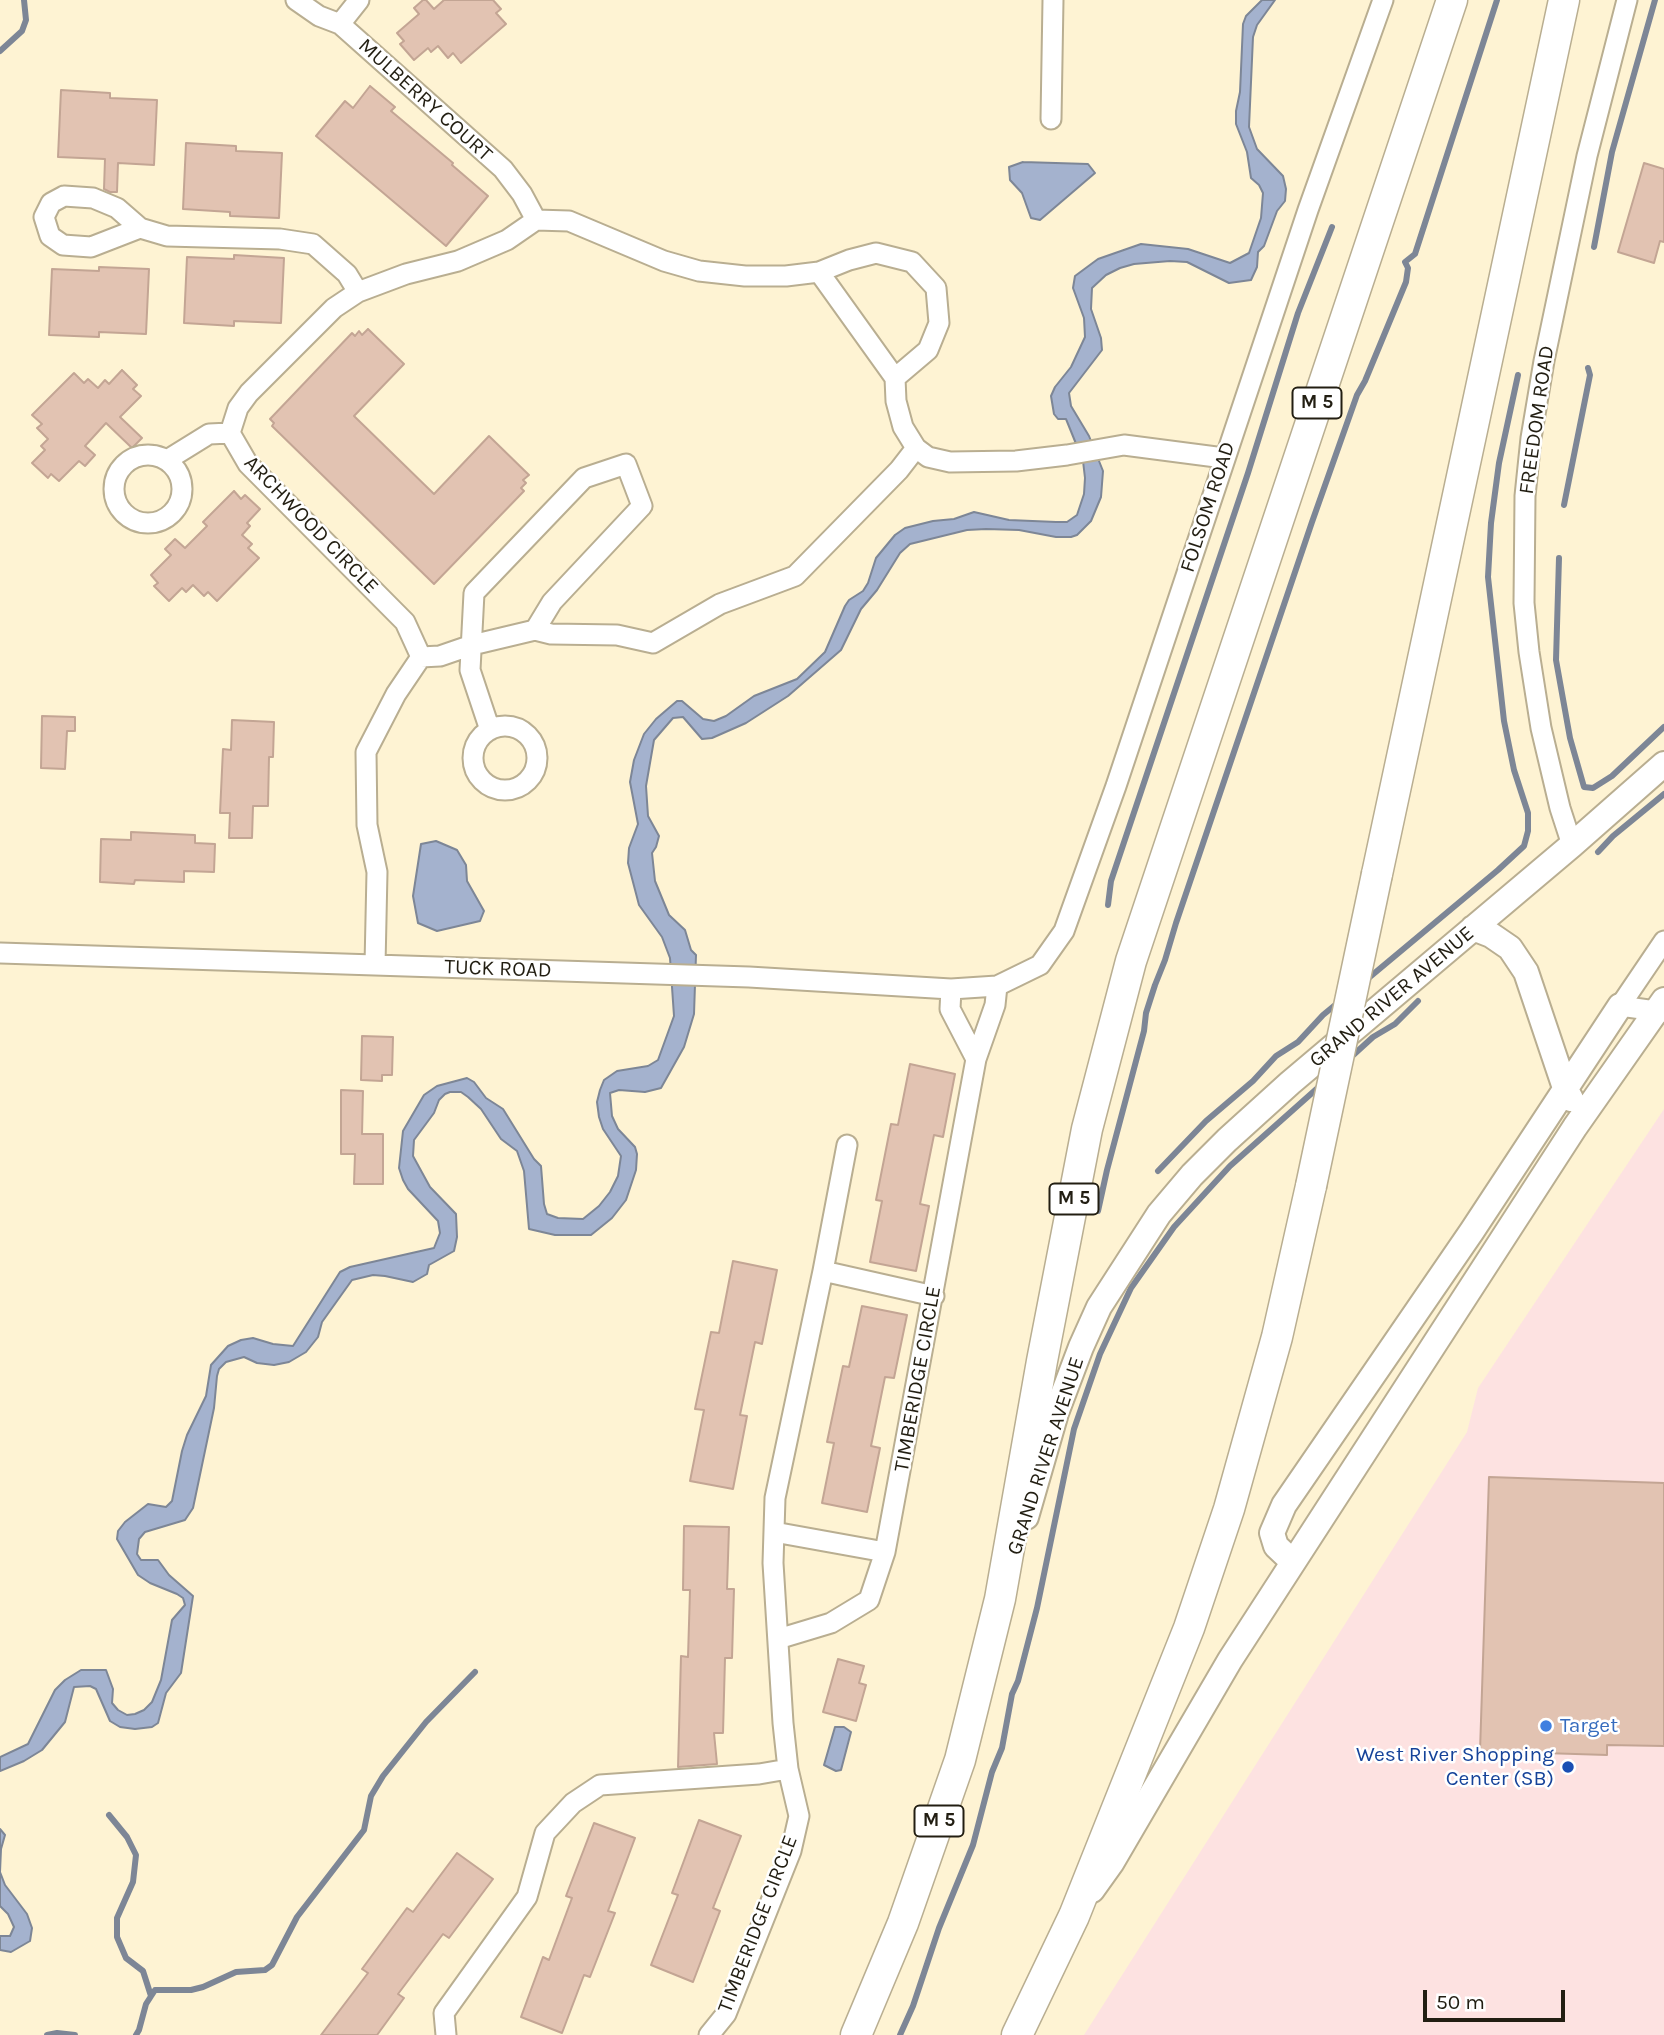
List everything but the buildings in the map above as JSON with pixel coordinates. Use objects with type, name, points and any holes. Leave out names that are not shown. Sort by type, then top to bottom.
[{"type":"highway","name":"M 5","points":[[1000,1599],[1087,1129],[1131,961],[1452,0]]},
{"type":"highway","points":[[1017,2035],[1074,1916],[1189,1628],[1229,1509],[1277,1337],[1564,0]]},
{"type":"highway","name":"GRAND RIVER AVENUE","points":[[856,2035],[903,1923],[960,1760],[1000,1599]]},
{"type":"main road","name":"GRAND RIVER AVENUE","points":[[1000,1599],[1056,1413],[1081,1347],[1099,1307],[1159,1214],[1192,1174],[1290,1083],[1664,764]]},
{"type":"main road","points":[[1473,928],[1491,935],[1510,948],[1526,972],[1565,1088],[1573,1102],[1575,1127]]},
{"type":"main road","points":[[1293,1562],[1276,1546],[1272,1532],[1284,1505],[1472,1231],[1620,1006]]},
{"type":"main road","points":[[1074,1916],[1112,1862],[1230,1660],[1293,1562],[1575,1127],[1662,1007]]},
{"type":"main road","points":[[1472,1231],[1482,1271]]},
{"type":"street","name":"MULBERRY COURT","points":[[296,0],[319,16],[340,24],[503,169],[522,194],[536,220]]},
{"type":"street","points":[[340,24],[359,0]]},
{"type":"street","points":[[1051,119],[1053,0]]},
{"type":"street","name":"FOLSOM ROAD","points":[[997,986],[1040,965],[1064,931],[1383,0]]},
{"type":"street","name":"FREEDOM ROAD","points":[[1572,845],[1560,808],[1541,728],[1529,652],[1524,603],[1525,496],[1531,438],[1544,361],[1587,156],[1627,0]]},
{"type":"street","points":[[536,220],[569,221],[664,261],[699,271],[745,276],[786,276],[819,272],[876,253],[912,262],[936,288],[939,323],[928,350],[895,378]]},
{"type":"street","name":"ARCHWOOD CIRCLE","points":[[421,657],[405,622],[248,464],[230,433],[238,408],[249,393],[334,308],[358,292],[406,274],[458,261],[507,240],[536,220]]},
{"type":"street","points":[[140,228],[167,236],[279,239],[313,244],[347,274],[358,292]]},
{"type":"street","points":[[819,272],[895,378],[896,401],[903,426],[916,448],[928,457],[950,462],[1016,461],[1124,444],[1224,458]]},
{"type":"street","points":[[167,460],[209,434],[230,433]]},
{"type":"street","points":[[375,965],[377,872],[367,825],[366,752],[396,694],[421,657],[440,656],[472,645],[535,630],[551,634],[617,635],[653,643],[720,604],[795,576],[899,470],[916,448]]},
{"type":"street","points":[[490,730],[470,670],[474,593],[584,478],[626,464],[642,506],[552,602],[535,630]]},
{"type":"street","points":[[1620,1006],[1664,941]]},
{"type":"street","name":"TUCK ROAD","points":[[0,953],[705,976],[951,989],[997,986]]},
{"type":"street","name":"TIMBERIDGE CIRCLE","points":[[778,1639],[831,1623],[869,1600],[885,1552],[976,1059],[995,1005],[997,986]]},
{"type":"street","points":[[951,989],[950,1009],[976,1059]]},
{"type":"street","points":[[1620,1006],[1662,1007]]},
{"type":"street","name":"TIMBERIDGE CIRCLE","points":[[709,2035],[726,2014],[791,1851],[799,1816],[788,1769],[778,1639],[773,1563],[775,1498],[847,1145]]},
{"type":"street","points":[[823,1271],[934,1296]]},
{"type":"street","points":[[774,1532],[885,1552]]},
{"type":"street","points":[[446,2035],[444,2013],[527,1897],[545,1833],[573,1803],[600,1785],[759,1774],[788,1769]]},
{"type":"shaded area","points":[[1664,1109],[1664,2035],[1084,2035],[1467,1432],[1478,1388]]},
{"type":"water","points":[[1262,0],[1275,0],[1257,25],[1253,37],[1249,127],[1257,149],[1283,176],[1285,201],[1277,211],[1264,246],[1258,252],[1257,267],[1251,280],[1229,283],[1187,262],[1170,261],[1120,268],[1106,275],[1092,288],[1091,309],[1101,338],[1102,350],[1069,393],[1071,406],[1089,436],[1103,471],[1101,497],[1091,521],[1077,535],[1071,537],[986,529],[967,530],[910,544],[900,553],[877,590],[861,609],[841,650],[788,696],[746,723],[712,738],[702,739],[683,717],[673,718],[654,740],[646,786],[648,816],[659,836],[652,853],[655,881],[669,915],[685,930],[691,950],[696,955],[694,1014],[684,1047],[661,1088],[645,1092],[619,1090],[610,1093],[612,1116],[618,1129],[635,1147],[637,1154],[636,1170],[626,1200],[612,1218],[591,1235],[555,1235],[529,1229],[524,1171],[517,1151],[501,1139],[481,1109],[468,1097],[461,1092],[445,1094],[414,1140],[413,1156],[430,1187],[456,1214],[457,1237],[454,1251],[429,1265],[427,1274],[413,1282],[373,1275],[352,1280],[322,1322],[318,1337],[306,1352],[289,1362],[274,1365],[257,1363],[244,1357],[226,1362],[219,1369],[217,1376],[214,1408],[193,1508],[185,1520],[145,1532],[139,1539],[137,1554],[141,1560],[158,1560],[169,1575],[193,1596],[181,1673],[166,1693],[158,1723],[152,1727],[135,1729],[120,1727],[110,1721],[96,1689],[90,1686],[74,1687],[65,1722],[42,1750],[0,1771],[0,1757],[28,1744],[55,1690],[81,1670],[106,1670],[113,1689],[112,1703],[127,1715],[144,1710],[152,1702],[161,1680],[172,1620],[185,1605],[183,1598],[177,1594],[138,1575],[117,1539],[118,1531],[148,1504],[166,1507],[172,1501],[182,1451],[206,1396],[211,1365],[228,1346],[253,1338],[293,1346],[340,1272],[350,1267],[434,1248],[440,1233],[438,1221],[408,1189],[399,1168],[403,1131],[424,1095],[437,1086],[467,1078],[474,1082],[486,1098],[503,1109],[541,1166],[547,1214],[558,1218],[583,1219],[599,1206],[610,1192],[618,1176],[621,1156],[603,1129],[599,1117],[597,1102],[600,1090],[604,1080],[617,1071],[648,1066],[658,1060],[674,1016],[670,958],[662,937],[639,905],[628,863],[629,848],[638,824],[630,782],[634,760],[644,734],[656,719],[677,701],[682,701],[703,719],[714,721],[726,716],[754,696],[797,679],[825,652],[845,606],[863,591],[876,558],[895,535],[905,528],[954,519],[974,512],[1009,520],[1056,522],[1067,522],[1077,515],[1084,494],[1083,461],[1066,419],[1058,419],[1054,414],[1051,396],[1071,367],[1085,337],[1084,318],[1073,288],[1075,276],[1098,259],[1141,244],[1188,249],[1230,263],[1249,253],[1261,218],[1263,193],[1251,178],[1247,152],[1236,124],[1236,111],[1240,92],[1243,24],[1246,16]]},
{"type":"water","points":[[1023,162],[1088,164],[1095,173],[1040,220],[1031,218],[1022,193],[1010,180],[1009,167]]},
{"type":"water","points":[[436,841],[457,850],[466,865],[467,881],[484,911],[480,921],[437,931],[418,923],[413,896],[421,844]]},
{"type":"water","points":[[835,1727],[844,1727],[851,1732],[841,1770],[836,1771],[824,1765]]},
{"type":"water","points":[[0,1829],[5,1835],[0,1872]]},
{"type":"water","points":[[0,1872],[5,1885],[27,1914],[32,1928],[30,1941],[11,1952],[0,1950],[0,1936],[10,1936],[14,1927],[8,1914],[0,1906]]},
{"type":"waterway","points":[[0,51],[22,31],[26,20],[24,0]]},
{"type":"waterway","points":[[1098,1211],[1155,985],[1357,395],[1406,282],[1408,268],[1405,262],[1415,254],[1497,0]]},
{"type":"waterway","points":[[1594,247],[1612,152],[1655,0]]},
{"type":"waterway","points":[[1108,905],[1111,881],[1248,473],[1298,313],[1332,227]]},
{"type":"waterway","points":[[1564,505],[1590,375],[1588,368]]},
{"type":"waterway","points":[[1365,981],[1498,870],[1524,846],[1528,831],[1528,813],[1514,770],[1504,721],[1488,577],[1491,523],[1499,463],[1518,375]]},
{"type":"waterway","points":[[1559,558],[1556,660],[1570,738],[1584,787],[1593,788],[1612,776],[1664,727]]},
{"type":"waterway","points":[[1598,852],[1613,836],[1664,794]]},
{"type":"waterway","points":[[1158,1171],[1206,1121],[1253,1081],[1276,1056],[1298,1042],[1340,1001]]},
{"type":"waterway","points":[[1350,1058],[1373,1037],[1395,1024],[1418,1001]]},
{"type":"waterway","points":[[900,2035],[973,1845],[992,1772],[1002,1748],[1012,1694],[1018,1681],[1037,1608],[1074,1429],[1100,1354],[1131,1288],[1174,1227],[1230,1166],[1321,1085]]},
{"type":"waterway","points":[[136,2035],[146,2004],[155,1990],[191,1990],[236,1972],[265,1970],[272,1965],[297,1917],[364,1830],[371,1796],[383,1776],[426,1722],[475,1672]]},
{"type":"waterway","points":[[109,1815],[127,1837],[136,1855],[133,1882],[117,1918],[117,1937],[126,1958],[143,1971],[151,1996]]},
{"type":"waterway","points":[[47,2035],[75,2035]]},
{"type":"place","name":"Target","points":[[1546,1726]]},
{"type":"place","name":"West River Shopping Center (SB)","points":[[1568,1767]]}]
